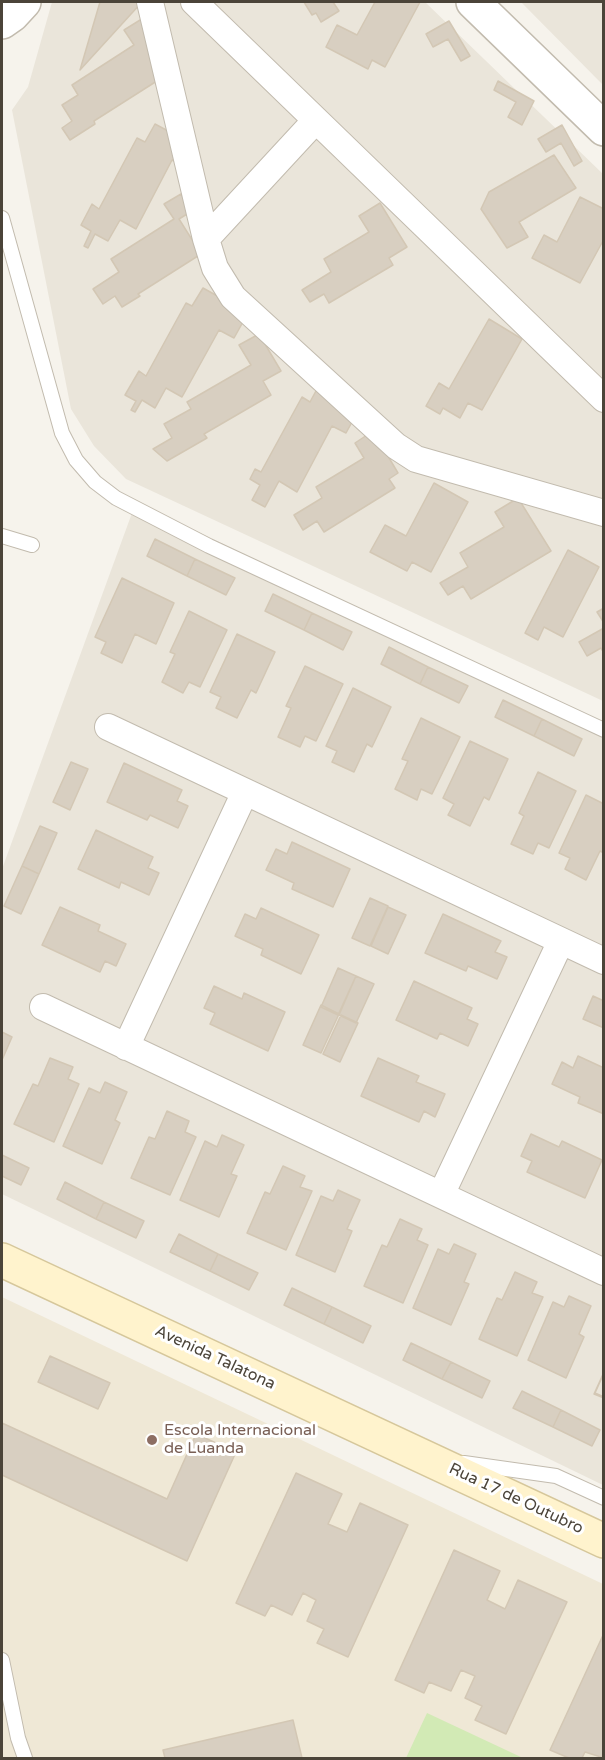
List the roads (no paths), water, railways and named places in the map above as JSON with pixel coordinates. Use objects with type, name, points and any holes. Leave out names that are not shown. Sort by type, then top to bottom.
[{"type":"main road","name":"Avenida Talatona","points":[[2,1260],[428,1458]]},
{"type":"main road","name":"Rua 17 de Outubro","points":[[428,1458],[603,1541]]},
{"type":"street","points":[[2,22],[24,2]]},
{"type":"street","points":[[150,2],[206,239],[215,268],[233,297],[396,446],[416,459],[603,513]]},
{"type":"street","points":[[473,2],[603,129]]},
{"type":"street","points":[[158,31],[168,17],[177,10],[200,7],[603,399]]},
{"type":"street","points":[[206,239],[316,120]]},
{"type":"street","points":[[108,727],[603,961]]},
{"type":"street","points":[[126,1047],[245,792]]},
{"type":"street","points":[[441,1195],[561,941]]},
{"type":"street","points":[[43,1007],[603,1272]]},
{"type":"lane","points":[[2,218],[62,433],[76,460],[95,482],[116,498],[209,546],[603,730]]},
{"type":"lane","points":[[2,536],[32,545]]},
{"type":"lane","points":[[428,1458],[556,1476],[603,1498]]},
{"type":"lane","points":[[2,1660],[18,1738],[25,1758]]},
{"type":"place","name":"Escola Internacional de Luanda","points":[[152,1440]]}]
